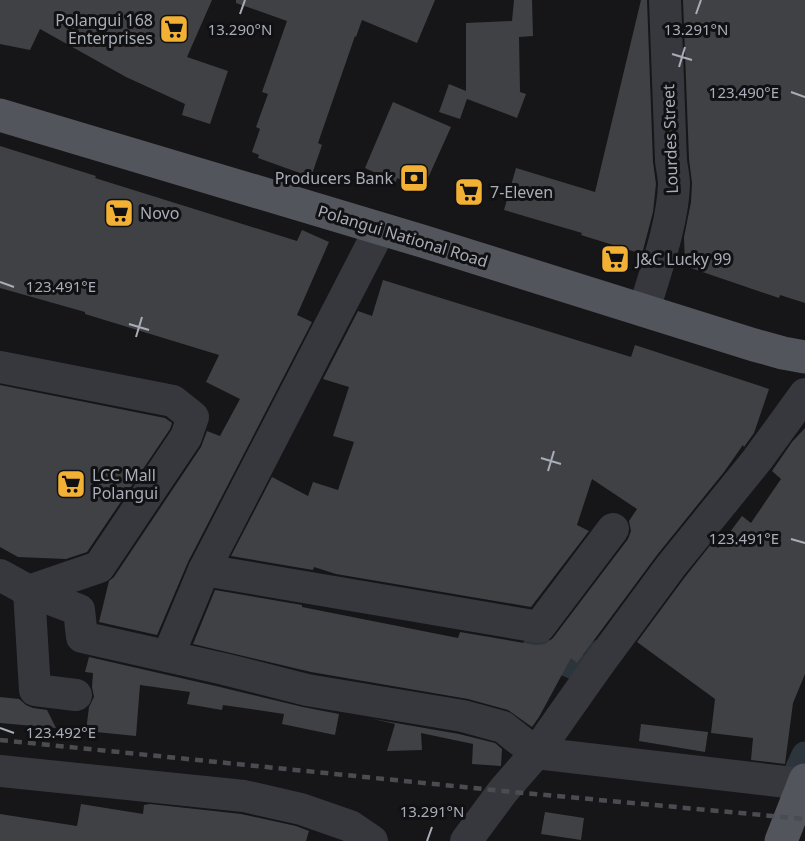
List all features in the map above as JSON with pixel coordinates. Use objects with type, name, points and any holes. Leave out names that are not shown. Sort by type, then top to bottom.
[{"type":"main road","name":"Polangui National Road","points":[[0,115],[380,229],[754,345],[805,357]]},
{"type":"main road","points":[[782,841],[804,782]]},
{"type":"street","name":"Lourdes Street","points":[[644,310],[670,214],[674,184],[671,161],[665,0]]},
{"type":"street","points":[[168,656],[204,570],[380,229]]},
{"type":"street","points":[[0,366],[173,400],[192,417],[186,437],[99,567],[29,591]]},
{"type":"street","points":[[466,841],[503,791],[536,753],[671,566],[757,460],[805,394]]},
{"type":"street","points":[[204,570],[539,627],[614,530]]},
{"type":"street","points":[[0,575],[29,591],[79,610],[82,637],[307,690],[483,721],[503,727],[536,753],[804,782]]},
{"type":"street","points":[[29,591],[35,690],[76,695]]},
{"type":"street","points":[[0,771],[244,796],[301,809],[350,826],[372,841]]},
{"type":"building","points":[[0,0],[212,0],[187,57],[228,71],[210,124],[182,115],[185,104],[126,77],[40,29],[30,50],[0,44]]},
{"type":"building","points":[[236,0],[435,0],[417,43],[362,20],[318,143],[322,145],[311,177],[258,158],[259,155],[252,152],[260,129],[256,127],[268,94],[262,92],[287,21],[236,3]]},
{"type":"building","points":[[514,0],[532,0],[533,36],[519,37],[520,92],[526,94],[517,118],[467,99],[460,119],[439,112],[449,84],[466,91],[466,23],[512,21]]},
{"type":"building","points":[[641,0],[647,0],[653,162],[656,184],[653,212],[642,254],[504,210],[516,168],[595,192]]},
{"type":"building","points":[[683,0],[805,0],[805,303],[780,295],[779,298],[685,266],[684,237],[692,183],[689,159]]},
{"type":"building","points":[[393,102],[451,127],[423,189],[397,178],[396,182],[365,168]]},
{"type":"building","points":[[0,146],[297,241],[302,230],[329,242],[297,315],[312,322],[188,562],[157,635],[99,622],[109,581],[114,577],[201,447],[207,431],[220,436],[240,399],[206,382],[219,355],[85,314],[85,312],[0,288]]},
{"type":"building","points":[[383,280],[631,357],[635,345],[769,389],[754,433],[657,555],[577,663],[571,658],[532,727],[508,710],[468,699],[311,672],[193,644],[215,590],[302,605],[302,607],[458,638],[460,632],[536,645],[545,644],[553,638],[628,539],[631,531],[629,521],[637,509],[592,479],[577,525],[589,531],[531,607],[336,574],[314,567],[313,570],[231,556],[272,477],[308,496],[313,482],[338,490],[354,442],[333,436],[349,387],[323,379],[358,311],[372,316]]},
{"type":"building","name":"LCC Mall Polangui","points":[[0,385],[165,418],[172,423],[87,552],[66,559],[18,557],[0,547]]},
{"type":"building","points":[[805,428],[805,674],[793,703],[785,764],[751,760],[753,738],[711,733],[715,699],[637,642],[712,543],[718,548],[742,516],[751,523],[781,479],[772,471]]},
{"type":"building","points":[[89,657],[339,714],[335,735],[282,724],[284,714],[223,705],[222,710],[187,704],[190,692],[140,685],[136,736],[86,731],[89,707],[94,697],[93,673],[85,672]]},
{"type":"building","points":[[0,697],[19,699],[33,708],[47,710],[56,728],[0,723]]},
{"type":"building","points":[[373,719],[459,734],[495,743],[502,749],[501,766],[472,764],[473,744],[421,733],[422,750],[387,751],[395,724]]},
{"type":"building","points":[[641,724],[708,732],[705,752],[639,741]]},
{"type":"building","points":[[81,804],[143,814],[144,805],[150,804],[241,814],[309,831],[306,841],[0,841],[0,814],[77,826]]},
{"type":"building","points":[[545,812],[584,818],[581,840],[541,834]]},
{"type":"waterway","points":[[535,649],[588,672],[602,652]]},
{"type":"waterway","points":[[799,768],[805,755]]},
{"type":"railway","points":[[0,740],[805,819]]},
{"type":"place","name":"Polangui 168 Enterprises","points":[[174,29]]},
{"type":"place","name":"Producers Bank","points":[[414,178]]},
{"type":"place","name":"7-Eleven","points":[[469,192]]},
{"type":"place","name":"Novo","points":[[119,213]]},
{"type":"place","name":"J&C Lucky 99","points":[[615,259]]},
{"type":"place","name":"LCC Mall Polangui","points":[[71,484]]}]
